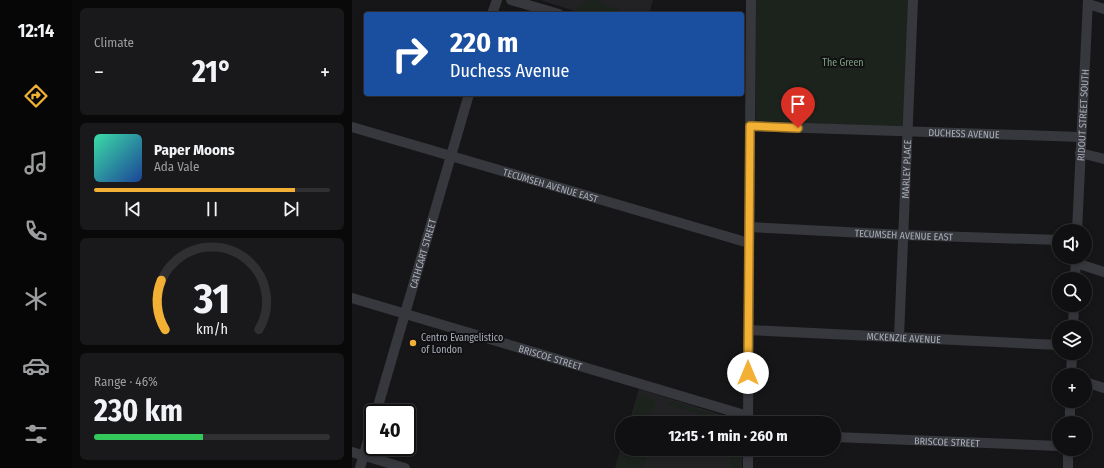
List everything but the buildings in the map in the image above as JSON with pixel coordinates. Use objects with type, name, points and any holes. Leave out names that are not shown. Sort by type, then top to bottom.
[{"type":"street","points":[[493,12],[496,0]]},
{"type":"street","points":[[511,0],[552,12]]},
{"type":"street","points":[[748,416],[750,126],[746,68],[751,0]]},
{"type":"street","name":"MARLEY PLACE","points":[[899,337],[913,0]]},
{"type":"street","points":[[1088,2],[1104,9]]},
{"type":"street","name":"RIDOUT STREET SOUTH","points":[[1077,224],[1080,153],[1088,34],[1088,2]]},
{"type":"street","name":"CATHCART STREET","points":[[379,404],[468,96]]},
{"type":"street","name":"DUCHESS AVENUE","points":[[750,126],[1081,137]]},
{"type":"street","name":"TECUMSEH AVENUE EAST","points":[[352,127],[749,243]]},
{"type":"street","points":[[1080,153],[1104,159]]},
{"type":"street","name":"TECUMSEH AVENUE EAST","points":[[750,227],[904,235],[1052,240]]},
{"type":"street","points":[[1085,264],[1104,272]]},
{"type":"street","name":"BRISCOE STREET","points":[[352,298],[738,416]]},
{"type":"street","name":"MCKENZIE AVENUE","points":[[749,330],[1052,345]]},
{"type":"street","points":[[1092,384],[1104,388]]},
{"type":"street","name":"BRISCOE STREET","points":[[841,437],[1052,446]]},
{"type":"street","points":[[352,452],[364,455],[360,468]]},
{"type":"street","points":[[367,456],[405,468]]},
{"type":"street","points":[[748,456],[748,468]]},
{"type":"street","points":[[1068,456],[1068,468]]},
{"type":"shaded area","points":[[540,0],[653,0],[650,12],[578,12]]},
{"type":"shaded area","points":[[639,389],[726,416],[631,416]]},
{"type":"shaded area","points":[[618,456],[742,456],[742,468],[615,468]]},
{"type":"green space","points":[[584,0],[602,0],[601,4],[619,9],[618,12],[582,12],[575,10],[580,4],[583,4]]},
{"type":"green space","name":"The Green","points":[[756,0],[909,0],[904,125],[901,127],[760,121],[756,119]]},
{"type":"green space","points":[[639,395],[656,400],[651,416],[632,416]]},
{"type":"green space","points":[[669,401],[719,416],[706,416],[668,405]]},
{"type":"green space","points":[[620,456],[646,456],[643,468],[616,468]]},
{"type":"green space","points":[[730,456],[740,456],[740,468],[731,468]]},
{"type":"place","name":"Centro Evangelistico of London","points":[[413,343]]},
{"type":"route","points":[[748,373],[750,126],[798,128]]}]
